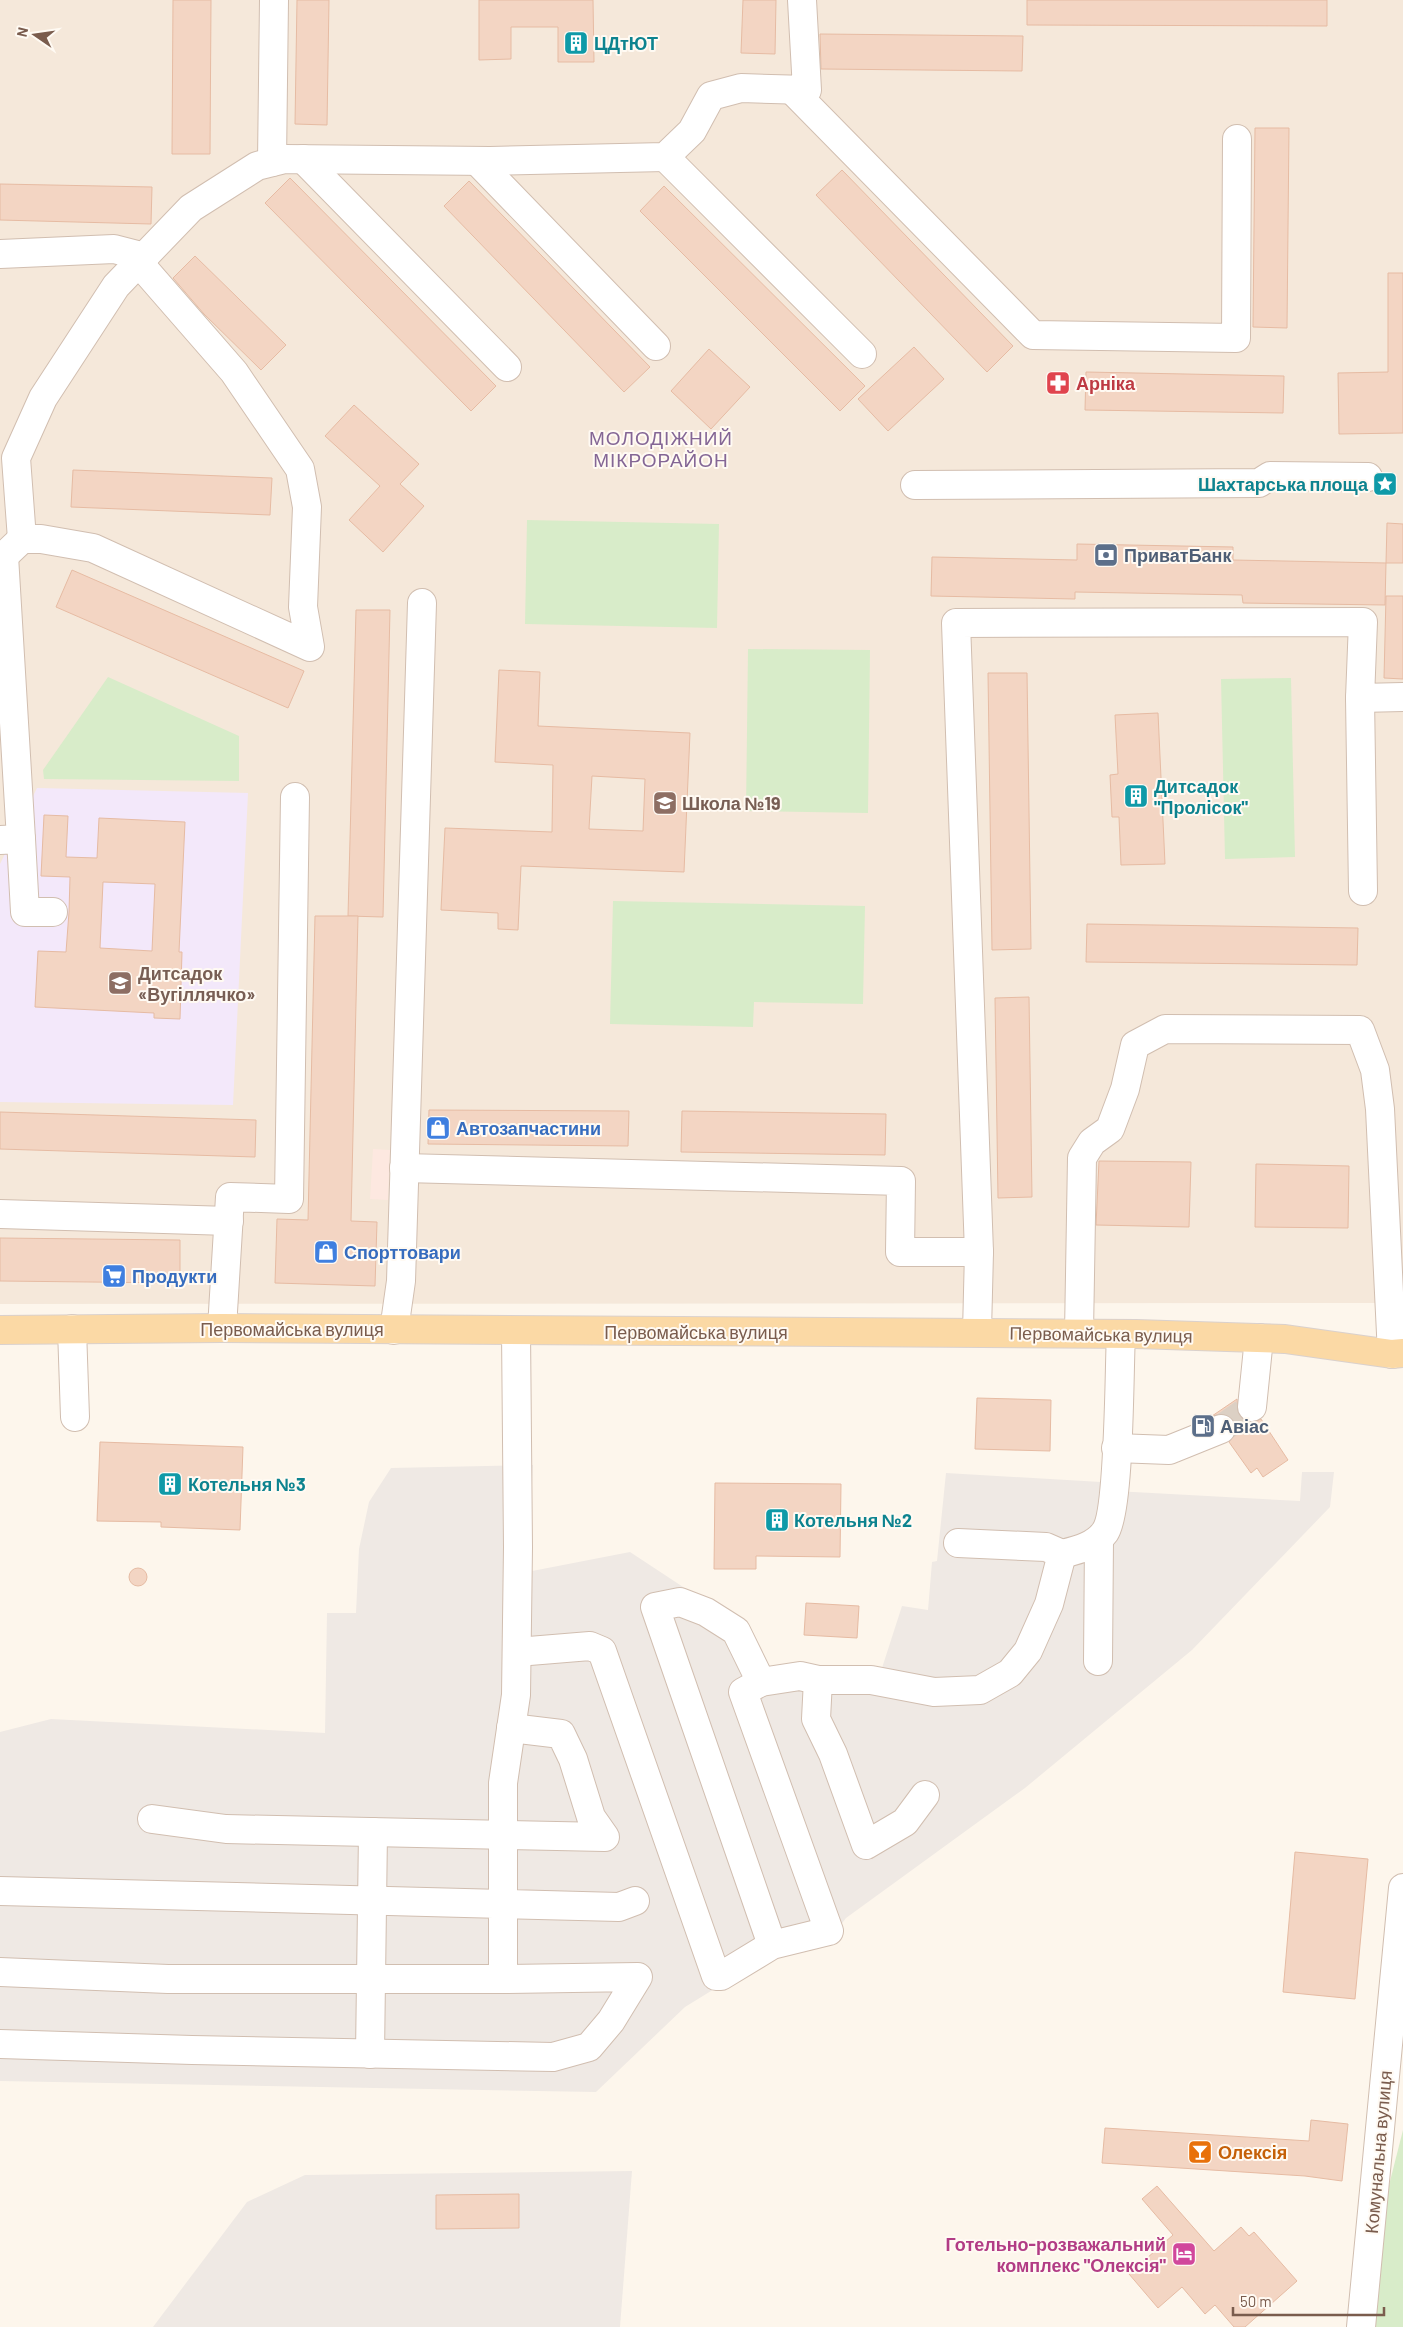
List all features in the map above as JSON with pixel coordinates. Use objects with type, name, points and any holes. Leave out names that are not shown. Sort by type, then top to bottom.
[{"type":"main road","name":"Первомайська вулиця","points":[[0,1330],[222,1328],[1121,1334],[1259,1338],[1355,1347],[1399,1355]]},
{"type":"street","points":[[272,162],[274,0]]},
{"type":"street","points":[[53,912],[25,912],[10,840],[9,550],[16,458],[43,398],[116,286],[191,208],[257,166],[272,162],[285,159],[477,161],[665,157],[692,131],[712,96],[740,88],[807,90],[802,0]]},
{"type":"street","points":[[792,90],[1033,335],[1236,338],[1238,139]]},
{"type":"street","points":[[665,157],[862,354]]},
{"type":"street","points":[[303,159],[507,367]]},
{"type":"street","points":[[477,161],[656,346]]},
{"type":"street","points":[[0,254],[114,249],[142,260],[234,372],[300,469],[307,507],[304,607],[310,647],[93,548],[41,539],[9,550]]},
{"type":"street","points":[[915,485],[1259,483],[1268,490],[1368,484]]},
{"type":"street","points":[[394,1330],[401,1281],[422,603]]},
{"type":"street","points":[[977,1332],[979,1252],[956,624],[1363,622],[1360,698],[1363,892]]},
{"type":"street","points":[[1360,698],[1403,697]]},
{"type":"street","points":[[222,1328],[230,1197],[289,1199],[296,797]]},
{"type":"street","points":[[1079,1334],[1082,1158],[1092,1142],[1110,1129],[1125,1089],[1135,1045],[1165,1029],[1360,1030],[1375,1070],[1380,1109],[1399,1355]]},
{"type":"street","points":[[404,1168],[873,1178],[902,1181],[900,1252],[979,1252]]},
{"type":"street","points":[[0,1214],[229,1221]]},
{"type":"street","points":[[72,1329],[75,1417]]},
{"type":"street","points":[[503,1979],[503,1784],[516,1695],[518,1538],[516,1331]]},
{"type":"street","points":[[958,1543],[1046,1547],[1062,1554],[1084,1548],[1099,1540],[1107,1530],[1115,1491],[1121,1334]]},
{"type":"street","points":[[1252,1407],[1259,1338]]},
{"type":"street","points":[[1116,1448],[1169,1450],[1221,1429]]},
{"type":"street","points":[[1098,1661],[1099,1540]]},
{"type":"street","points":[[516,1652],[590,1646],[602,1650],[716,1976],[721,1976],[772,1945],[829,1931],[743,1692],[761,1682],[800,1676],[818,1680],[872,1680],[934,1692],[980,1690],[1010,1674],[1028,1651],[1049,1604],[1062,1554]]},
{"type":"street","points":[[761,1682],[736,1631],[706,1612],[680,1602],[655,1607],[772,1945]]},
{"type":"street","points":[[818,1680],[816,1719],[833,1754],[866,1845],[906,1822],[926,1795]]},
{"type":"street","points":[[152,1820],[226,1829],[605,1837],[591,1817],[573,1759],[560,1734],[511,1728]]},
{"type":"street","points":[[370,2054],[373,1832]]},
{"type":"street","name":"Комунальна вулиця","points":[[1361,2327],[1403,1888]]},
{"type":"street","points":[[0,1892],[619,1907],[635,1901]]},
{"type":"street","points":[[0,1972],[168,1979],[638,1977],[611,2021],[589,2047],[553,2057],[0,2044]]},
{"type":"shaded area","name":"МОЛОДІЖНИЙ МІКРОРАЙОН","points":[[0,0],[1403,0],[1403,1303],[0,1304]]},
{"type":"shaded area","name":"Дитсадок «Вугіллячко»","points":[[37,788],[248,793],[233,1105],[0,1102],[0,864]]},
{"type":"shaded area","points":[[373,1149],[390,1150],[388,1200],[370,1199]]},
{"type":"shaded area","points":[[533,1465],[527,1572],[630,1552],[715,1608],[742,1620],[771,1670],[882,1668],[902,1606],[928,1610],[932,1562],[937,1561],[946,1473],[1101,1482],[1115,1491],[1300,1501],[1302,1472],[1334,1472],[1330,1507],[1192,1650],[1025,1788],[846,1918],[830,1939],[775,1958],[724,1983],[685,2007],[596,2092],[0,2081],[0,1732],[51,1719],[325,1733],[327,1613],[356,1613],[359,1549],[369,1502],[391,1468]]},
{"type":"shaded area","points":[[632,2171],[620,2327],[153,2327],[247,2202],[305,2175]]},
{"type":"green space","points":[[527,520],[719,524],[717,628],[525,624]]},
{"type":"green space","points":[[748,649],[870,650],[868,813],[746,811]]},
{"type":"green space","points":[[108,677],[239,736],[239,781],[44,779],[43,770]]},
{"type":"green space","points":[[1291,678],[1295,857],[1225,859],[1221,679]]},
{"type":"green space","points":[[613,901],[865,906],[863,1004],[754,1002],[753,1027],[610,1024]]},
{"type":"green space","points":[[1403,2130],[1403,2327],[1361,2327],[1368,2268]]},
{"type":"building","points":[[173,0],[211,0],[210,154],[172,154]]},
{"type":"building","points":[[297,0],[329,0],[327,125],[295,124]]},
{"type":"building","name":"ЦДтЮТ","points":[[479,0],[593,0],[594,62],[558,62],[558,27],[511,27],[511,59],[479,60]]},
{"type":"building","points":[[743,0],[776,0],[775,54],[741,53]]},
{"type":"building","points":[[1027,0],[1327,0],[1327,26],[1027,25]]},
{"type":"building","points":[[820,34],[1023,36],[1022,71],[821,69]]},
{"type":"building","points":[[1255,128],[1289,128],[1287,328],[1253,327]]},
{"type":"building","points":[[842,170],[1013,346],[987,372],[816,195]]},
{"type":"building","points":[[290,178],[496,386],[471,411],[265,203]]},
{"type":"building","points":[[469,181],[650,367],[624,392],[444,206]]},
{"type":"building","points":[[0,184],[152,187],[151,224],[0,220]]},
{"type":"building","points":[[664,186],[865,386],[840,411],[640,211]]},
{"type":"building","points":[[195,256],[286,345],[261,370],[204,314],[173,278]]},
{"type":"building","points":[[1388,273],[1403,273],[1403,433],[1339,434],[1338,373],[1388,372]]},
{"type":"building","points":[[914,347],[944,379],[888,431],[858,399]]},
{"type":"building","points":[[709,349],[750,387],[711,429],[671,391]]},
{"type":"building","points":[[1086,372],[1284,376],[1283,413],[1085,410]]},
{"type":"building","points":[[354,405],[419,464],[400,484],[424,506],[383,552],[349,520],[380,486],[325,436]]},
{"type":"building","points":[[73,470],[272,478],[270,515],[71,507]]},
{"type":"building","points":[[1387,523],[1403,524],[1403,563],[1386,563]]},
{"type":"building","points":[[1077,544],[1233,547],[1233,560],[1386,563],[1385,605],[1243,603],[1242,595],[1075,592],[1075,599],[931,596],[932,557],[1077,560]]},
{"type":"building","points":[[72,570],[304,671],[288,708],[56,607]]},
{"type":"building","points":[[1386,596],[1403,596],[1403,679],[1384,678]]},
{"type":"building","points":[[356,610],[390,610],[383,917],[348,916]]},
{"type":"building","name":"Школа №19","points":[[499,670],[540,672],[538,726],[690,733],[684,872],[521,866],[518,930],[498,929],[498,913],[441,910],[445,828],[552,832],[553,765],[495,762]],"holes":[[[592,776],[645,779],[643,831],[589,829]]]},
{"type":"building","points":[[988,673],[1027,673],[1031,949],[992,950]]},
{"type":"building","name":"Дитсадок \"Пролісок\"","points":[[1158,713],[1165,864],[1121,865],[1119,817],[1112,817],[1110,775],[1118,774],[1115,715]]},
{"type":"building","points":[[44,815],[68,816],[66,857],[97,858],[99,818],[185,822],[179,952],[182,952],[180,1019],[154,1018],[154,1013],[35,1007],[38,951],[66,952],[69,912],[70,877],[41,876]],"holes":[[[103,882],[155,884],[152,951],[100,948]]]},
{"type":"building","points":[[315,916],[358,916],[351,1221],[377,1222],[375,1286],[275,1283],[277,1219],[308,1220]]},
{"type":"building","points":[[1087,924],[1358,928],[1357,965],[1086,962]]},
{"type":"building","points":[[1029,997],[1032,1197],[998,1198],[995,998]]},
{"type":"building","points":[[429,1110],[629,1111],[628,1146],[428,1144]]},
{"type":"building","points":[[682,1111],[886,1114],[885,1155],[681,1152]]},
{"type":"building","points":[[0,1112],[256,1120],[255,1157],[0,1149]]},
{"type":"building","points":[[1099,1161],[1191,1162],[1189,1227],[1096,1225]]},
{"type":"building","points":[[1256,1164],[1349,1166],[1348,1228],[1255,1227]]},
{"type":"building","points":[[0,1238],[180,1240],[180,1283],[0,1281]]},
{"type":"building","points":[[977,1398],[1051,1400],[1050,1451],[975,1449]]},
{"type":"building","points":[[1237,1399],[1238,1413],[1242,1419],[1251,1423],[1261,1419],[1288,1460],[1263,1477],[1257,1468],[1251,1473],[1229,1442],[1236,1431],[1235,1423],[1231,1417],[1223,1414],[1212,1416]]},
{"type":"building","name":"Котельня №3","points":[[100,1442],[243,1447],[240,1530],[161,1527],[161,1522],[97,1521]]},
{"type":"building","name":"Котельня №2","points":[[715,1483],[841,1484],[840,1557],[756,1556],[756,1569],[714,1569]]},
{"type":"building","points":[[138,1568],[144,1571],[147,1577],[144,1583],[138,1586],[132,1583],[129,1577],[132,1571]]},
{"type":"building","points":[[806,1603],[859,1606],[857,1638],[804,1635]]},
{"type":"building","points":[[1295,1852],[1368,1859],[1355,1999],[1283,1992]]},
{"type":"building","name":"Олексія","points":[[1311,2120],[1348,2124],[1342,2181],[1305,2176],[1102,2163],[1105,2128],[1309,2141]]},
{"type":"building","name":"Готельно-розважальний комплекс \"Олексія\"","points":[[1157,2186],[1214,2251],[1241,2227],[1249,2236],[1254,2232],[1297,2281],[1245,2327],[1234,2327],[1215,2305],[1205,2314],[1182,2287],[1158,2308],[1129,2274],[1173,2235],[1142,2199]]},
{"type":"building","points":[[519,2194],[519,2228],[436,2229],[436,2195]]},
{"type":"tunnel","points":[[1221,1429],[1252,1407]]},
{"type":"place","name":"ЦДтЮТ","points":[[576,43]]},
{"type":"place","name":"Арніка","points":[[1058,383]]},
{"type":"place","name":"Шахтарська площа","points":[[1385,484]]},
{"type":"place","name":"ПриватБанк","points":[[1106,555]]},
{"type":"place","name":"Дитсадок \"Пролісок\"","points":[[1136,796]]},
{"type":"place","name":"Школа №19","points":[[665,803]]},
{"type":"place","name":"Дитсадок «Вугіллячко»","points":[[120,983]]},
{"type":"place","name":"Автозапчастини","points":[[438,1128]]},
{"type":"place","name":"Спорттовари","points":[[326,1252]]},
{"type":"place","name":"Продукти","points":[[114,1276]]},
{"type":"place","name":"Авіас","points":[[1203,1426]]},
{"type":"place","name":"Котельня №3","points":[[170,1484]]},
{"type":"place","name":"Котельня №2","points":[[777,1520]]},
{"type":"place","name":"Олексія","points":[[1200,2152]]},
{"type":"place","name":"Готельно-розважальний комплекс \"Олексія\"","points":[[1184,2254]]},
{"type":"district","name":"МОЛОДІЖНИЙ МІКРОРАЙОН","points":[[661,448]]}]
